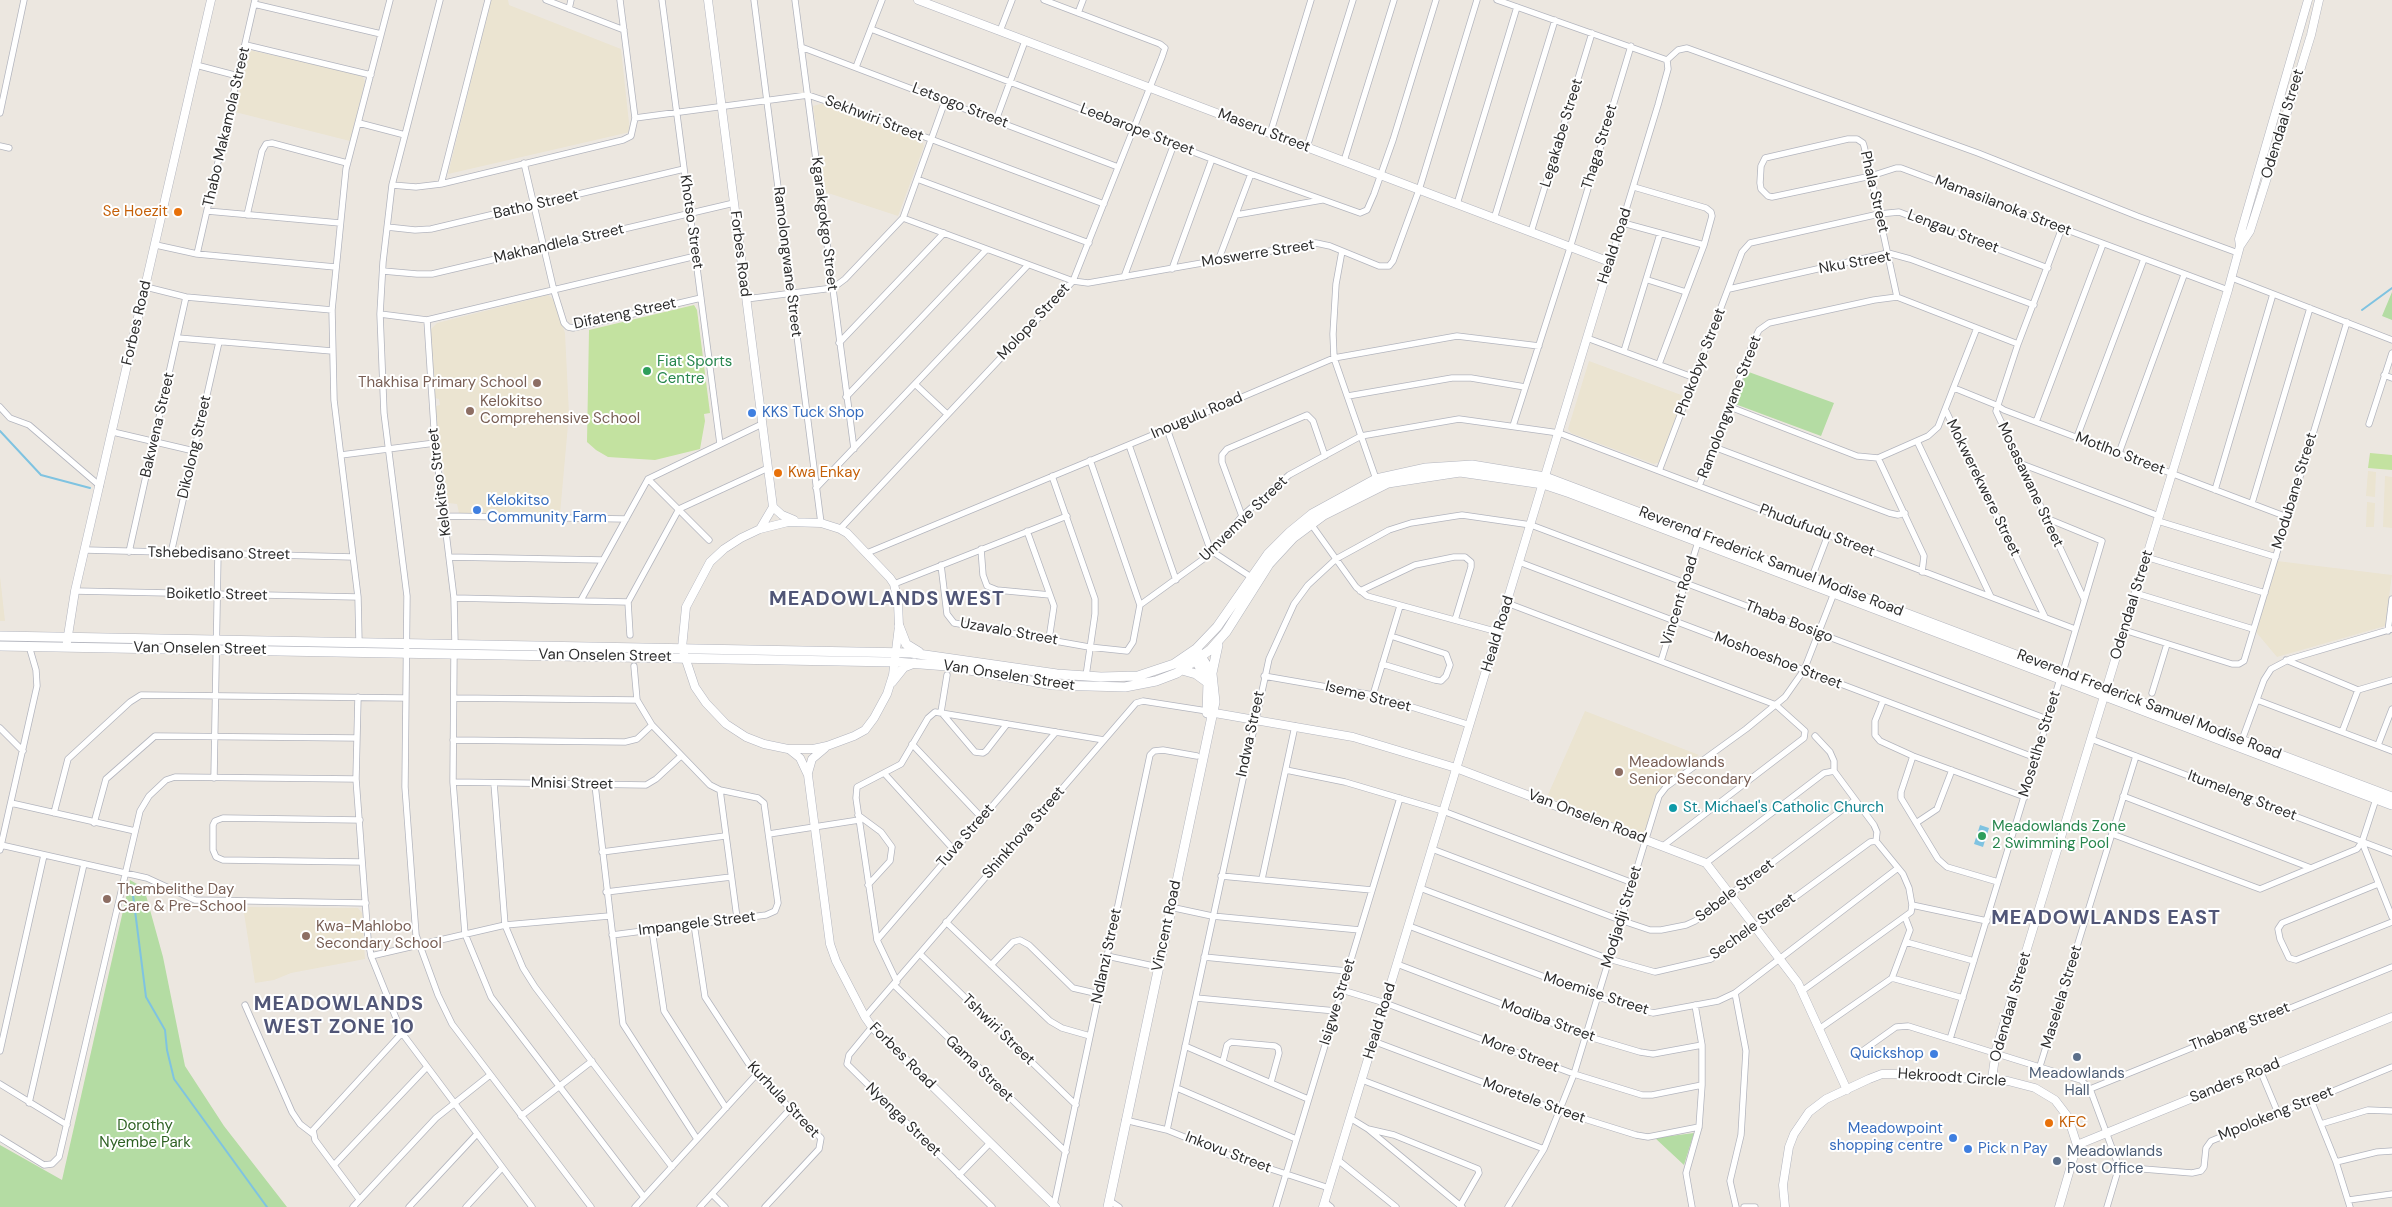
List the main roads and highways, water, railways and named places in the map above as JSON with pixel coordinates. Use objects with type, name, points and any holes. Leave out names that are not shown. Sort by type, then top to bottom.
[{"type":"main road","name":"Reverend Frederick Samuel Modise Road","points":[[1197,655],[1278,543],[1298,524],[1334,501],[1376,479],[1426,468],[1472,465],[1544,480],[1812,577],[2061,676]]},
{"type":"main road","name":"Reverend Frederick Samuel Modise Road","points":[[1197,655],[1218,642],[1269,564],[1281,550],[1311,524],[1374,488],[1388,483],[1429,475],[1460,472],[1544,480],[1698,542],[1834,593],[2242,740],[2392,797]]},
{"type":"main road","points":[[899,626],[906,644],[912,650],[924,653]]},
{"type":"main road","name":"Van Onselen Street","points":[[0,636],[67,642],[405,647],[455,644],[682,648],[896,657],[914,663],[1078,687],[1136,686],[1156,681],[1182,670],[1197,655]]},
{"type":"main road","name":"Van Onselen Street","points":[[0,646],[29,646],[67,642]]},
{"type":"main road","name":"Van Onselen Street","points":[[216,645],[359,642],[454,654],[685,658],[896,657],[924,653],[1057,674],[1124,677],[1144,674],[1197,655]]},
{"type":"main road","points":[[1182,670],[1210,678],[1218,642]]},
{"type":"main road","name":"Vincent Road","points":[[1170,907],[1197,756],[1215,694],[1210,678],[1197,655]]},
{"type":"main road","points":[[892,682],[904,667],[914,663]]},
{"type":"main road","name":"Reverend Frederick Samuel Modise Road","points":[[2105,692],[2392,805]]},
{"type":"main road","name":"Vincent Road","points":[[1107,1205],[1210,712]]},
{"type":"water","name":"Meadowlands Zone 2 Swimming Pool","points":[[1980,825],[1989,828],[1983,847],[1974,844]]},
{"type":"waterway","points":[[2362,310],[2392,288]]},
{"type":"waterway","points":[[0,431],[41,475],[90,488]]},
{"type":"waterway","points":[[133,895],[146,997],[165,1030],[167,1050],[174,1079],[267,1207]]},
{"type":"place","name":"Se Hoezit","points":[[178,212]]},
{"type":"place","name":"Fiat Sports Centre","points":[[647,371]]},
{"type":"place","name":"Thakhisa Primary School","points":[[537,383]]},
{"type":"place","name":"Kelokitso Comprehensive School","points":[[470,411]]},
{"type":"place","name":"KKS Tuck Shop","points":[[752,413]]},
{"type":"place","name":"Kwa Enkay","points":[[778,473]]},
{"type":"place","name":"Kelokitso Community Farm","points":[[477,510]]},
{"type":"place","name":"Meadowlands Senior Secondary","points":[[1619,772]]},
{"type":"place","name":"St. Michael's Catholic Church","points":[[1673,808]]},
{"type":"place","name":"Meadowlands Zone 2 Swimming Pool","points":[[1982,836]]},
{"type":"place","name":"Thembelithe Day Care & Pre-School","points":[[107,899]]},
{"type":"place","name":"Kwa-Mahlobo Secondary School","points":[[306,936]]},
{"type":"place","name":"Quickshop","points":[[1934,1054]]},
{"type":"place","name":"Meadowlands Hall","points":[[2077,1057]]},
{"type":"place","name":"KFC","points":[[2049,1123]]},
{"type":"place","name":"Meadowpoint shopping centre","points":[[1953,1138]]},
{"type":"place","name":"Pick n Pay","points":[[1968,1149]]},
{"type":"place","name":"Meadowlands Post Office","points":[[2057,1161]]},
{"type":"district","name":"MEADOWLANDS WEST","points":[[887,600]]},
{"type":"district","name":"MEADOWLANDS EAST","points":[[2106,919]]},
{"type":"district","name":"MEADOWLANDS WEST ZONE 10","points":[[339,1016]]},
{"type":"park label","name":"Dorothy Nyembe Park","points":[[145,1134]]}]
